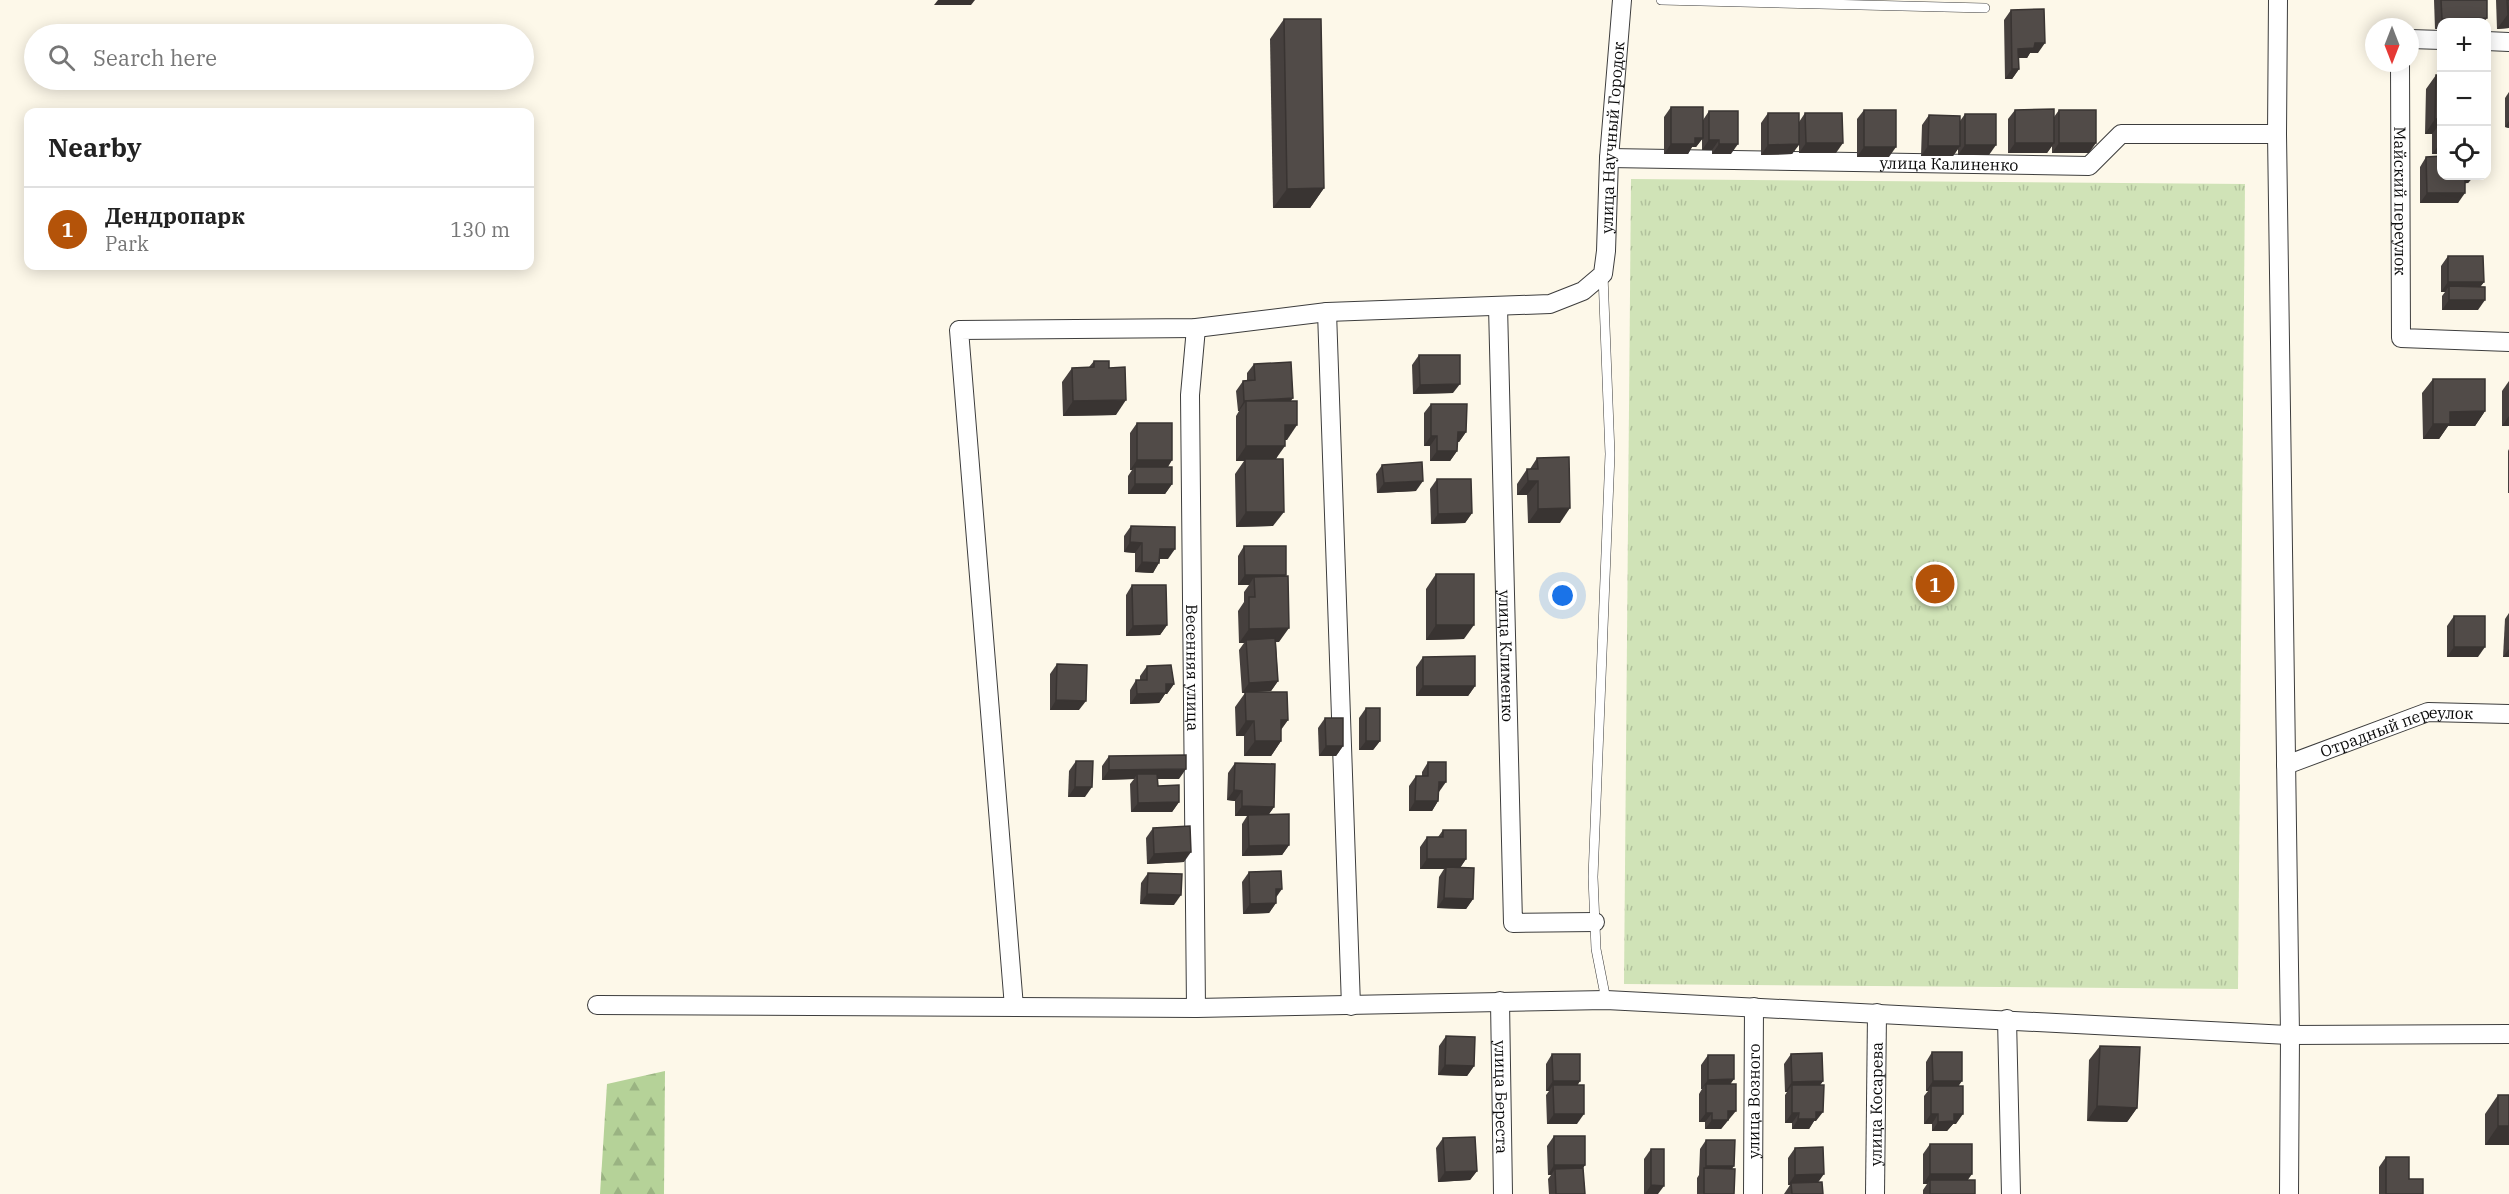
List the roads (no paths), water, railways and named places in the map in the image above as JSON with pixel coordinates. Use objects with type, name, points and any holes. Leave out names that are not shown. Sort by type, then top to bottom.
[{"type":"street","name":"улица Научный Городок","points":[[1603,274],[1606,251],[1609,158],[1622,0]]},
{"type":"street","points":[[2278,0],[2277,134],[2290,1035],[2289,1194]]},
{"type":"street","points":[[2419,39],[2437,40]]},
{"type":"street","points":[[2491,41],[2509,42]]},
{"type":"street","name":"Майский переулок","points":[[2400,72],[2401,338],[2509,342]]},
{"type":"street","name":"улица Калиненко","points":[[1609,158],[2089,166],[2121,134],[2277,134]]},
{"type":"street","points":[[1014,1007],[959,330],[1196,328],[1327,312],[1550,304],[1583,291],[1603,274]]},
{"type":"street","name":"улица Клименко","points":[[1498,306],[1513,923],[1595,922]]},
{"type":"street","points":[[1327,312],[1351,1005]]},
{"type":"street","name":"Весенняя улица","points":[[1196,328],[1190,395],[1196,1008]]},
{"type":"street","name":"Отрадный переулок","points":[[2286,765],[2428,712],[2509,714]]},
{"type":"street","points":[[597,1005],[1196,1008],[1606,1000],[2290,1035],[2509,1034]]},
{"type":"street","name":"улица Береста","points":[[1500,1001],[1503,1194]]},
{"type":"street","name":"улица Возного","points":[[1753,1194],[1754,1007]]},
{"type":"street","name":"улица Косарева","points":[[1875,1194],[1877,1013]]},
{"type":"street","points":[[2007,1019],[2011,1194]]},
{"type":"lane","points":[[1662,0],[1985,8]]},
{"type":"lane","points":[[1603,274],[1611,454],[1593,877],[1596,949],[1606,1000]]},
{"type":"place","name":"Дендропарк","points":[[1935,584]]}]
